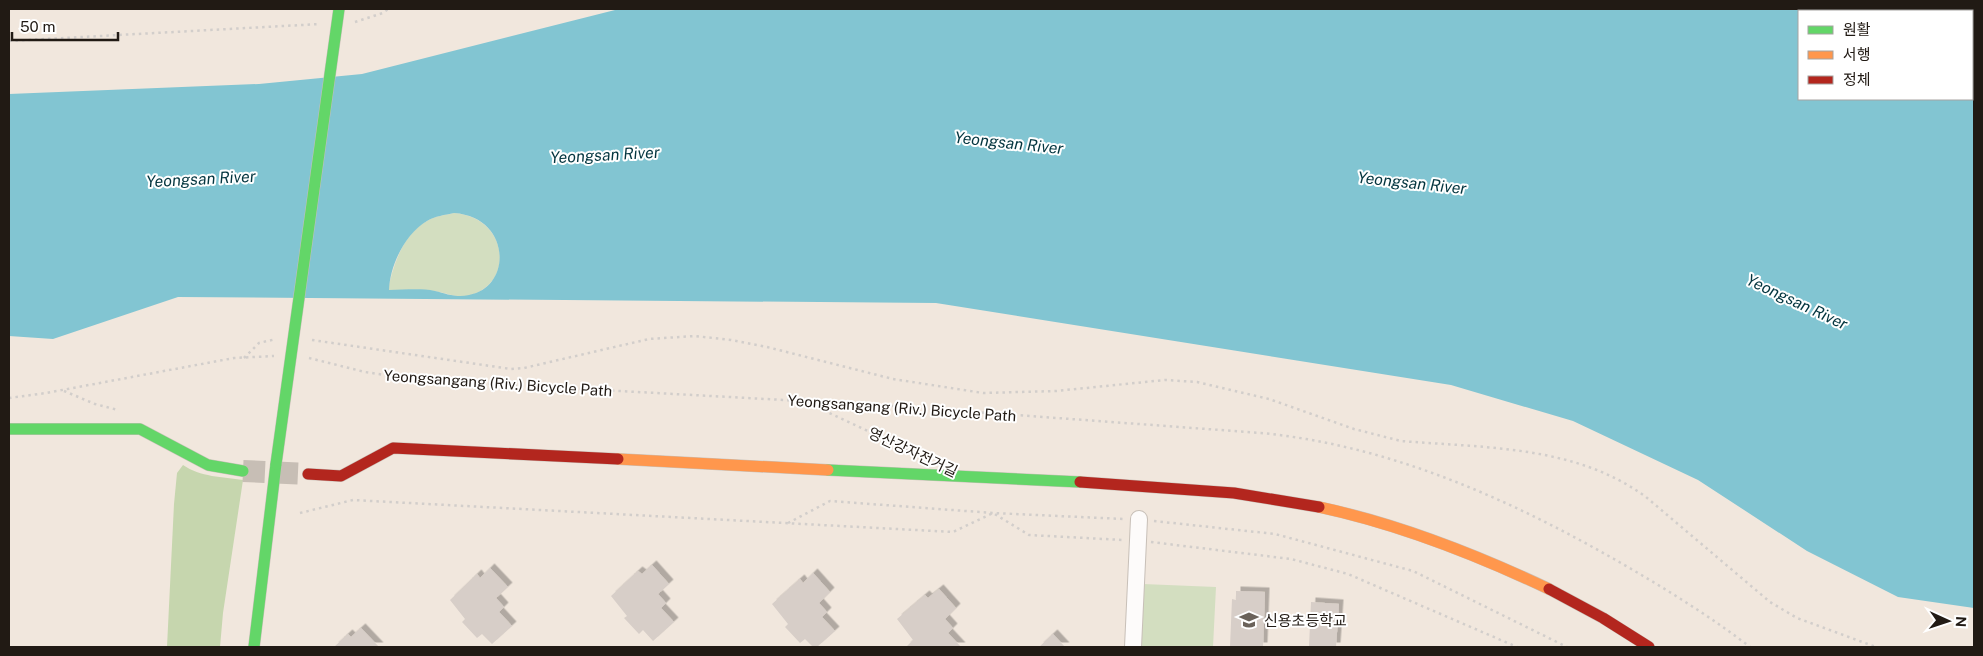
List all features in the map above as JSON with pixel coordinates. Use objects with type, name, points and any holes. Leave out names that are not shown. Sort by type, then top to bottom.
[{"type":"street","points":[[254,647],[264,550],[339,9]]},
{"type":"street","points":[[9,429],[140,429],[188,456],[211,466],[243,471]]},
{"type":"street","points":[[308,474],[341,476],[393,448],[1098,484],[1236,493],[1298,503],[1360,517],[1488,560],[1561,594],[1650,647]]},
{"type":"street","points":[[1133,647],[1139,519]]},
{"type":"path","points":[[350,22],[360,22],[388,9]]},
{"type":"path","points":[[9,41],[321,24]]},
{"type":"path","points":[[307,340],[511,369],[524,368],[649,339],[695,336],[753,344],[893,379],[960,391],[983,393],[1056,391],[1165,380],[1204,383],[1269,399],[1354,429],[1401,441],[1527,451],[1564,459],[1603,473],[1646,497],[1770,602],[1797,618],[1876,647]]},
{"type":"path","points":[[244,358],[259,343],[279,339]]},
{"type":"path","points":[[9,398],[244,358],[280,356]]},
{"type":"path","name":"Yeongsangang (Riv.) Bicycle Path","points":[[307,357],[365,372],[418,380],[805,401],[1295,437],[1385,456],[1508,502],[1560,529],[1695,607],[1750,647]]},
{"type":"path","name":"영산강자전거길","points":[[805,401],[922,456]]},
{"type":"path","points":[[300,513],[353,500],[953,532],[993,513]]},
{"type":"path","points":[[788,523],[830,501],[993,513],[1139,519],[1275,534],[1413,571],[1567,647]]},
{"type":"path","points":[[993,513],[1029,535],[1139,541],[1291,559],[1348,574],[1516,647]]},
{"type":"green space","points":[[454,213],[472,217],[485,226],[495,237],[499,250],[499,264],[495,277],[485,288],[466,296],[428,290],[388,290],[400,251],[411,234],[430,219]]},
{"type":"green space","points":[[183,465],[204,474],[243,480],[223,613],[220,647],[167,647],[174,504],[177,473]]},
{"type":"green space","points":[[1143,584],[1216,587],[1213,647],[1140,647]]},
{"type":"water","name":"Yeongsan River","points":[[619,9],[1823,9],[1826,10],[1798,10],[1798,100],[1973,100],[1974,92],[1974,608],[1898,597],[1807,551],[1698,480],[1573,421],[1451,385],[936,303],[178,297],[53,339],[9,336],[9,94],[259,84],[362,74]],"holes":[[[454,213],[473,217],[487,226],[495,239],[499,252],[499,267],[493,279],[483,289],[469,295],[460,296],[424,290],[389,290],[392,270],[400,251],[412,234],[427,221]]]},
{"type":"building","points":[[652,565],[669,584],[658,594],[666,603],[661,608],[674,622],[653,641],[643,630],[639,634],[624,618],[627,616],[611,596],[638,571],[642,574]]},
{"type":"building","points":[[490,568],[508,587],[496,598],[504,607],[499,612],[512,626],[492,644],[482,634],[477,638],[462,622],[465,619],[450,600],[477,574],[480,578]]},
{"type":"building","points":[[813,573],[830,592],[819,603],[827,612],[822,617],[835,631],[817,647],[813,647],[805,639],[800,643],[785,627],[788,624],[772,604],[800,579],[803,583]]},
{"type":"building","points":[[939,589],[956,608],[945,619],[953,628],[948,633],[961,647],[906,647],[913,640],[897,619],[925,595],[928,598]]},
{"type":"building","points":[[1236,591],[1265,592],[1263,647],[1230,647],[1232,599],[1236,600]]},
{"type":"building","points":[[1311,602],[1339,604],[1336,647],[1309,647]]},
{"type":"building","points":[[361,628],[379,647],[334,647],[348,634],[351,637]]},
{"type":"building","points":[[1053,634],[1065,647],[1039,647]]},
{"type":"tunnel","points":[[243,471],[308,474]]},
{"type":"traffic: fast","points":[[276,464],[339,9]]},
{"type":"traffic: fast","points":[[9,429],[140,429],[208,465],[243,471]]},
{"type":"traffic: fast","points":[[254,647],[276,464]]},
{"type":"traffic: fast","points":[[828,470],[1080,482]]},
{"type":"traffic: slow","points":[[618,459],[828,470]]},
{"type":"traffic: slow","points":[[1319,507],[1378,522],[1436,541],[1549,589]]},
{"type":"traffic: jam","points":[[308,474],[341,476],[393,448],[618,459]]},
{"type":"traffic: jam","points":[[1080,482],[1234,493],[1319,507]]},
{"type":"traffic: jam","points":[[1549,589],[1603,618],[1649,647]]},
{"type":"place","name":"신용초등학교","points":[[1249,620]]}]
